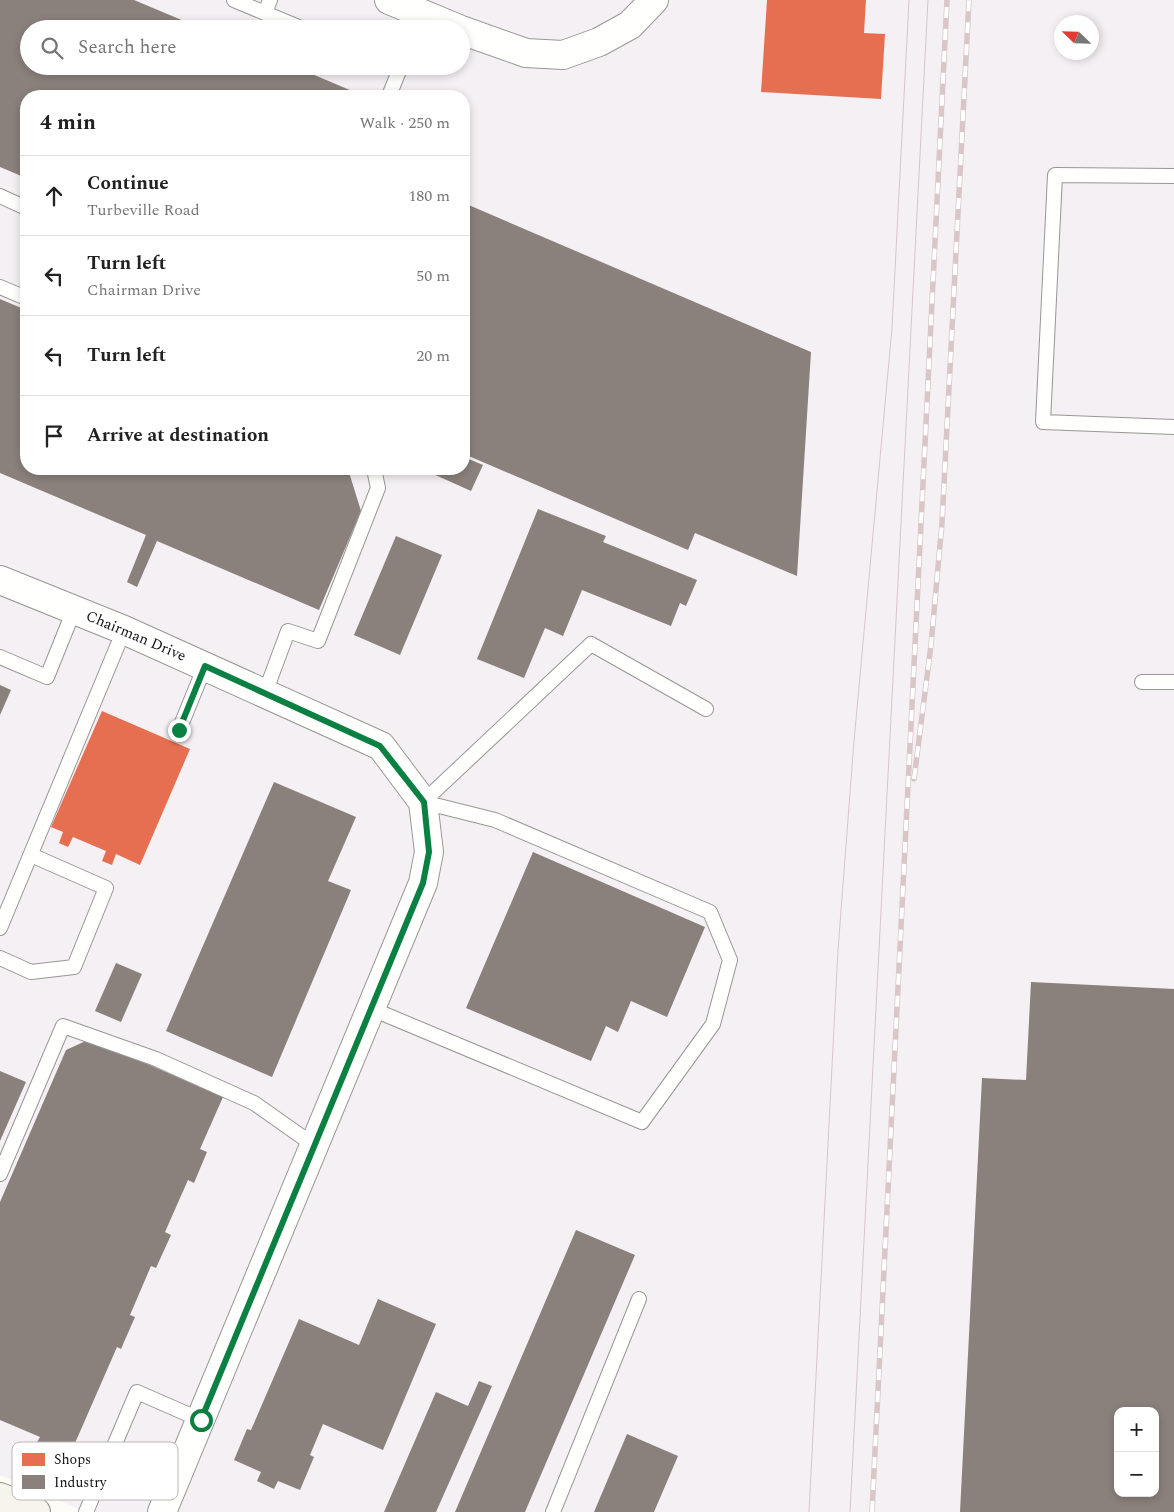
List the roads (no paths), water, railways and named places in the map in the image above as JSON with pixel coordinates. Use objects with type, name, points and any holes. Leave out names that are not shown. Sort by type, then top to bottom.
[{"type":"main road","points":[[0,1497],[36,1512]]},
{"type":"street","points":[[389,0],[419,20]]},
{"type":"street","points":[[470,33],[526,53],[563,55],[598,42],[630,25],[654,0]]},
{"type":"street","name":"Chairman Drive","points":[[0,580],[124,630],[380,746],[424,802]]},
{"type":"street","points":[[178,1474],[423,883],[429,852],[424,802]]},
{"type":"street","points":[[162,1512],[167,1500]]},
{"type":"lane","points":[[234,0],[268,6],[289,20]]},
{"type":"lane","points":[[391,90],[396,75]]},
{"type":"lane","points":[[1174,176],[1055,175],[1044,422],[1174,427]]},
{"type":"lane","points":[[0,196],[20,205]]},
{"type":"lane","points":[[0,287],[20,295]]},
{"type":"lane","points":[[265,694],[288,631],[318,641],[378,488],[375,475]]},
{"type":"lane","points":[[0,657],[47,677],[74,610]]},
{"type":"lane","points":[[0,928],[124,630]]},
{"type":"lane","points":[[424,802],[591,644],[706,709]]},
{"type":"lane","points":[[179,730],[205,666]]},
{"type":"lane","points":[[1142,682],[1174,682]]},
{"type":"lane","points":[[372,1009],[642,1122],[713,1024],[730,960],[710,912],[494,820],[424,802]]},
{"type":"lane","points":[[0,958],[31,972],[74,967],[106,888],[30,855]]},
{"type":"lane","points":[[0,1174],[63,1026],[156,1059],[254,1103],[315,1146]]},
{"type":"lane","points":[[553,1512],[639,1299]]},
{"type":"lane","points":[[116,1442],[137,1392],[201,1420]]},
{"type":"lane","points":[[86,1512],[91,1500]]},
{"type":"tram line","points":[[809,1512],[838,950],[854,741],[892,328],[909,0]]},
{"type":"tram line","points":[[850,1512],[928,0]]},
{"type":"railway","points":[[872,1512],[947,0]]},
{"type":"railway","points":[[914,779],[931,645],[942,523],[969,0]]}]
